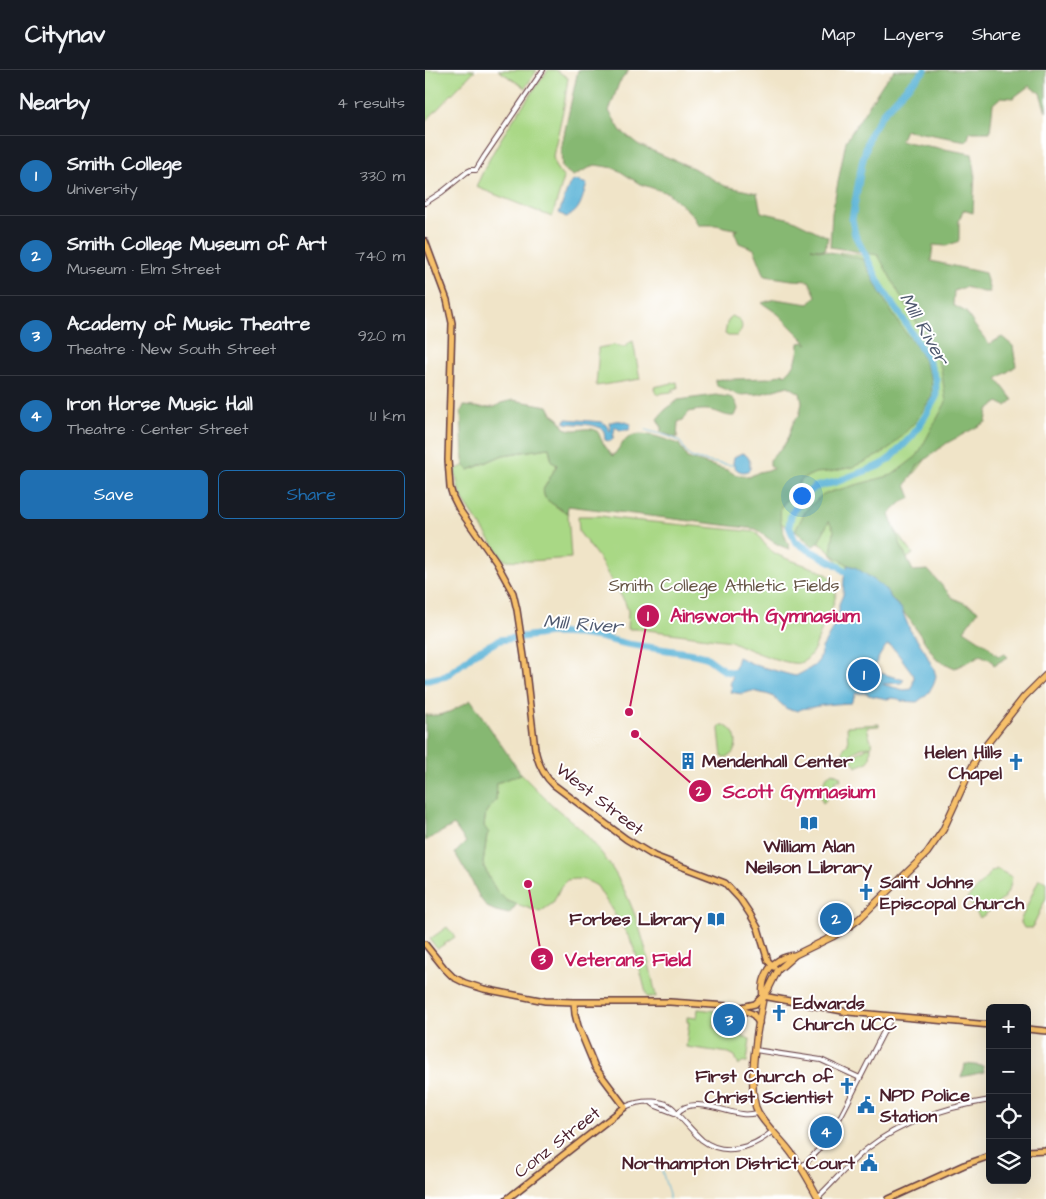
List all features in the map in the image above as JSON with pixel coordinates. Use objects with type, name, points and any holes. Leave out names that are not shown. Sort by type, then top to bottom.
[{"type":"highway","points":[[819,1198],[791,1152],[758,1113],[755,1103],[753,1072],[755,1050],[763,996],[762,988],[768,971],[785,957],[795,955],[847,929],[927,853],[943,830],[979,754],[1024,697],[1046,675]]},
{"type":"highway","points":[[763,996],[778,970],[795,955]]},
{"type":"main road","name":"West Street","points":[[425,241],[447,300],[453,323],[447,460],[451,492],[463,516],[497,562],[515,599],[538,763],[545,776],[556,787],[626,839],[664,861],[720,881],[730,888],[745,905],[758,928],[772,966]]},
{"type":"main road","points":[[425,944],[449,974],[459,980],[473,986],[545,1001],[670,1002],[735,1007],[752,1005],[757,1003],[763,996],[840,1011],[986,1026]]},
{"type":"main road","points":[[772,966],[778,970]]},
{"type":"main road","points":[[574,1002],[578,1026],[595,1067],[625,1107]]},
{"type":"main road","points":[[735,1007],[755,1016],[759,1023]]},
{"type":"main road","points":[[1031,1029],[1046,1031]]},
{"type":"main road","name":"Conz Street","points":[[507,1199],[625,1107]]},
{"type":"main road","points":[[1031,1151],[1046,1150]]},
{"type":"main road","points":[[889,1199],[964,1164],[986,1157]]},
{"type":"street","points":[[425,203],[467,172],[475,170],[543,70]]},
{"type":"street","points":[[801,1167],[809,1161],[828,1136],[849,1101],[889,1022],[889,1017]]},
{"type":"street","points":[[755,1050],[821,1060],[861,1078]]},
{"type":"street","points":[[819,1198],[862,1153],[885,1136],[934,1113],[986,1101]]},
{"type":"street","points":[[625,1107],[640,1102],[663,1104],[675,1110],[697,1136],[719,1149],[744,1147],[764,1138],[773,1131]]},
{"type":"street","points":[[677,1114],[685,1107],[692,1105],[740,1114],[758,1113]]},
{"type":"green space","points":[[425,70],[475,70],[425,122]]},
{"type":"green space","points":[[498,70],[537,70],[525,88]]},
{"type":"green space","points":[[548,70],[556,70],[568,78],[553,156],[555,166],[564,178],[552,217],[476,187],[500,141]]},
{"type":"green space","points":[[578,70],[629,70],[619,83],[609,111],[621,131],[639,145],[693,168],[725,186],[757,193],[761,212],[791,219],[828,237],[825,250],[811,248],[863,259],[887,305],[919,350],[931,378],[932,396],[916,421],[889,449],[877,456],[853,467],[815,473],[802,479],[781,507],[780,512],[781,523],[790,549],[776,543],[756,529],[568,506],[567,513],[551,503],[544,495],[543,490],[557,465],[552,462],[549,448],[503,455],[469,470],[464,465],[461,411],[464,406],[495,407],[501,403],[513,400],[548,406],[564,428],[572,430],[589,429],[599,433],[604,445],[613,456],[628,438],[633,435],[646,434],[679,444],[687,458],[727,470],[736,475],[749,477],[759,472],[773,469],[770,465],[770,460],[786,442],[794,421],[799,416],[802,403],[800,393],[788,386],[760,394],[739,395],[717,386],[715,380],[770,378],[783,373],[785,375],[791,369],[796,361],[799,343],[804,342],[808,344],[778,314],[762,303],[775,299],[809,304],[816,296],[809,281],[765,276],[754,249],[739,243],[734,231],[738,230],[716,225],[698,225],[693,215],[668,193],[640,184],[615,168],[595,165],[573,176],[562,168],[561,149]]},
{"type":"green space","points":[[895,70],[1046,70],[1046,112],[1040,93],[1029,86],[1013,98],[1001,97],[993,104],[990,132],[970,132],[967,141],[905,130],[900,141],[972,154],[975,171],[973,213],[963,210],[959,221],[959,241],[946,246],[933,245],[931,261],[985,273],[990,292],[965,287],[954,291],[953,305],[966,312],[989,344],[1002,337],[1013,346],[1016,366],[997,379],[1013,400],[1006,406],[998,402],[988,410],[986,422],[947,443],[918,465],[906,485],[911,498],[902,502],[889,514],[913,571],[928,570],[953,598],[978,611],[964,630],[987,645],[998,656],[1005,654],[1008,657],[994,665],[991,660],[980,655],[955,668],[937,660],[910,620],[879,584],[831,554],[834,530],[829,521],[818,543],[813,546],[795,531],[806,510],[823,494],[892,475],[917,456],[946,402],[941,368],[927,339],[878,255],[830,247],[832,213],[846,141],[884,82]]},
{"type":"green space","points":[[872,222],[954,359],[949,430],[915,473],[870,496],[913,554],[863,590],[824,546],[782,524],[762,523],[835,424],[841,255],[839,252],[866,256],[855,237]]},
{"type":"green space","points":[[731,316],[739,320],[742,326],[737,336],[725,334],[727,323]]},
{"type":"green space","points":[[633,341],[640,379],[596,386],[598,348],[614,345],[625,347]]},
{"type":"green space","points":[[677,382],[678,388],[673,389],[672,391],[674,392],[658,395],[655,392],[654,387]]},
{"type":"green space","points":[[716,395],[730,397],[735,401],[738,409],[735,416],[708,410],[692,411],[683,420],[678,422],[677,438],[661,432],[661,426],[657,419],[678,400]]},
{"type":"green space","points":[[549,448],[552,462],[557,465],[543,490],[545,498],[562,511],[568,513],[571,558],[530,561],[504,560],[463,500],[455,470],[465,465],[469,470],[503,455]]},
{"type":"green space","name":"Smith College Athletic Fields","points":[[578,516],[601,516],[756,532],[773,552],[828,575],[835,584],[836,596],[813,652],[800,663],[794,663],[765,656],[731,641],[627,629],[628,611],[625,602],[598,557],[579,532]]},
{"type":"green space","points":[[471,700],[521,774],[497,783],[496,800],[486,812],[484,826],[489,833],[487,835],[483,864],[496,890],[507,901],[517,904],[509,914],[487,907],[480,898],[455,853],[466,842],[454,825],[425,841],[425,715],[444,714]]},
{"type":"green space","points":[[879,724],[879,726],[867,727],[872,746],[859,749],[841,762],[844,748],[848,744],[847,726]]},
{"type":"green space","points":[[722,725],[729,728],[733,733],[736,744],[735,750],[727,757],[722,757],[719,728]]},
{"type":"green space","points":[[871,747],[869,761],[856,767],[850,758]]},
{"type":"green space","points":[[832,772],[840,776],[841,780],[835,780],[836,795],[834,795],[831,789],[823,803],[820,795],[821,786]]},
{"type":"green space","points":[[521,774],[550,803],[586,834],[603,854],[615,873],[634,912],[641,932],[656,997],[647,997],[636,954],[630,939],[597,886],[582,880],[567,880],[561,886],[553,903],[540,912],[507,901],[496,890],[483,864],[487,835],[484,826],[486,812],[496,800],[496,783]]},
{"type":"green space","points":[[997,869],[1012,877],[1010,888],[1000,902],[980,918],[967,899],[991,872]]},
{"type":"green space","points":[[1039,879],[1046,882],[1046,898],[1032,928],[1024,928],[1020,921]]},
{"type":"green space","points":[[447,927],[455,937],[437,949],[430,939]]},
{"type":"green space","points":[[698,1009],[716,1011],[714,1028],[743,1032],[742,1037],[750,1039],[747,1062],[739,1066],[735,1056],[729,1053],[686,1047],[689,1022],[687,1022],[687,1017],[697,1018]]},
{"type":"green space","points":[[965,1064],[983,1066],[984,1072],[961,1077]]},
{"type":"water","points":[[575,180],[587,184],[578,208],[566,217],[559,213],[569,185]]},
{"type":"water","points":[[566,419],[602,422],[610,432],[609,423],[620,421],[631,424],[629,430],[620,430],[615,427],[613,438],[609,441],[605,440],[604,431],[601,428],[591,425],[565,423]]},
{"type":"water","points":[[742,453],[750,461],[750,469],[745,472],[738,470],[733,463],[734,457]]},
{"type":"water","points":[[848,565],[855,567],[885,589],[901,608],[910,630],[925,651],[936,676],[934,683],[925,696],[917,702],[887,699],[868,695],[868,693],[856,693],[851,703],[823,705],[798,711],[787,709],[772,696],[766,694],[752,691],[742,694],[730,692],[732,686],[730,685],[738,657],[755,665],[796,676],[815,665],[839,617],[839,604],[843,595],[844,578]],"holes":[[[887,645],[891,646],[913,674],[912,689],[904,690],[885,685],[883,684],[902,683],[904,680],[874,671],[877,661]]]},
{"type":"waterway","name":"Mill River","points":[[852,578],[839,566],[795,541],[789,526],[791,515],[802,498],[815,487],[836,482],[881,465],[892,457],[913,435],[936,397],[936,379],[927,358],[883,290],[855,235],[852,219],[862,163],[870,134],[883,113],[925,70]]},
{"type":"waterway","points":[[646,430],[677,440],[691,457],[709,462],[733,465]]},
{"type":"waterway","name":"Mill River","points":[[425,680],[446,676],[478,651],[500,640],[551,633],[599,637],[627,644],[694,654],[706,657],[725,671],[742,674]]},
{"type":"waterway","points":[[661,1167],[669,1199]]},
{"type":"place","name":"Smith College","points":[[864,675]]},
{"type":"place","name":"Ainsworth Gymnasium","points":[[629,712]]},
{"type":"place","name":"Scott Gymnasium","points":[[635,734]]},
{"type":"place","name":"Mendenhall Center","points":[[688,761]]},
{"type":"place","name":"Helen Hills Chapel","points":[[1016,762]]},
{"type":"place","name":"William Alan Neilson Library","points":[[809,823]]},
{"type":"place","name":"Veterans Field","points":[[528,884]]},
{"type":"place","name":"Saint Johns Episcopal Church","points":[[866,892]]},
{"type":"place","name":"Forbes Library","points":[[716,919]]},
{"type":"place","name":"Smith College Museum of Art","points":[[836,919]]},
{"type":"place","name":"Edwards Church UCC","points":[[779,1013]]},
{"type":"place","name":"Academy of Music Theatre","points":[[729,1020]]},
{"type":"place","name":"First Church of Christ Scientist","points":[[847,1086]]},
{"type":"place","name":"NPD Police Station","points":[[866,1105]]},
{"type":"place","name":"Iron Horse Music Hall","points":[[826,1132]]},
{"type":"place","name":"Northampton District Court","points":[[869,1163]]}]
